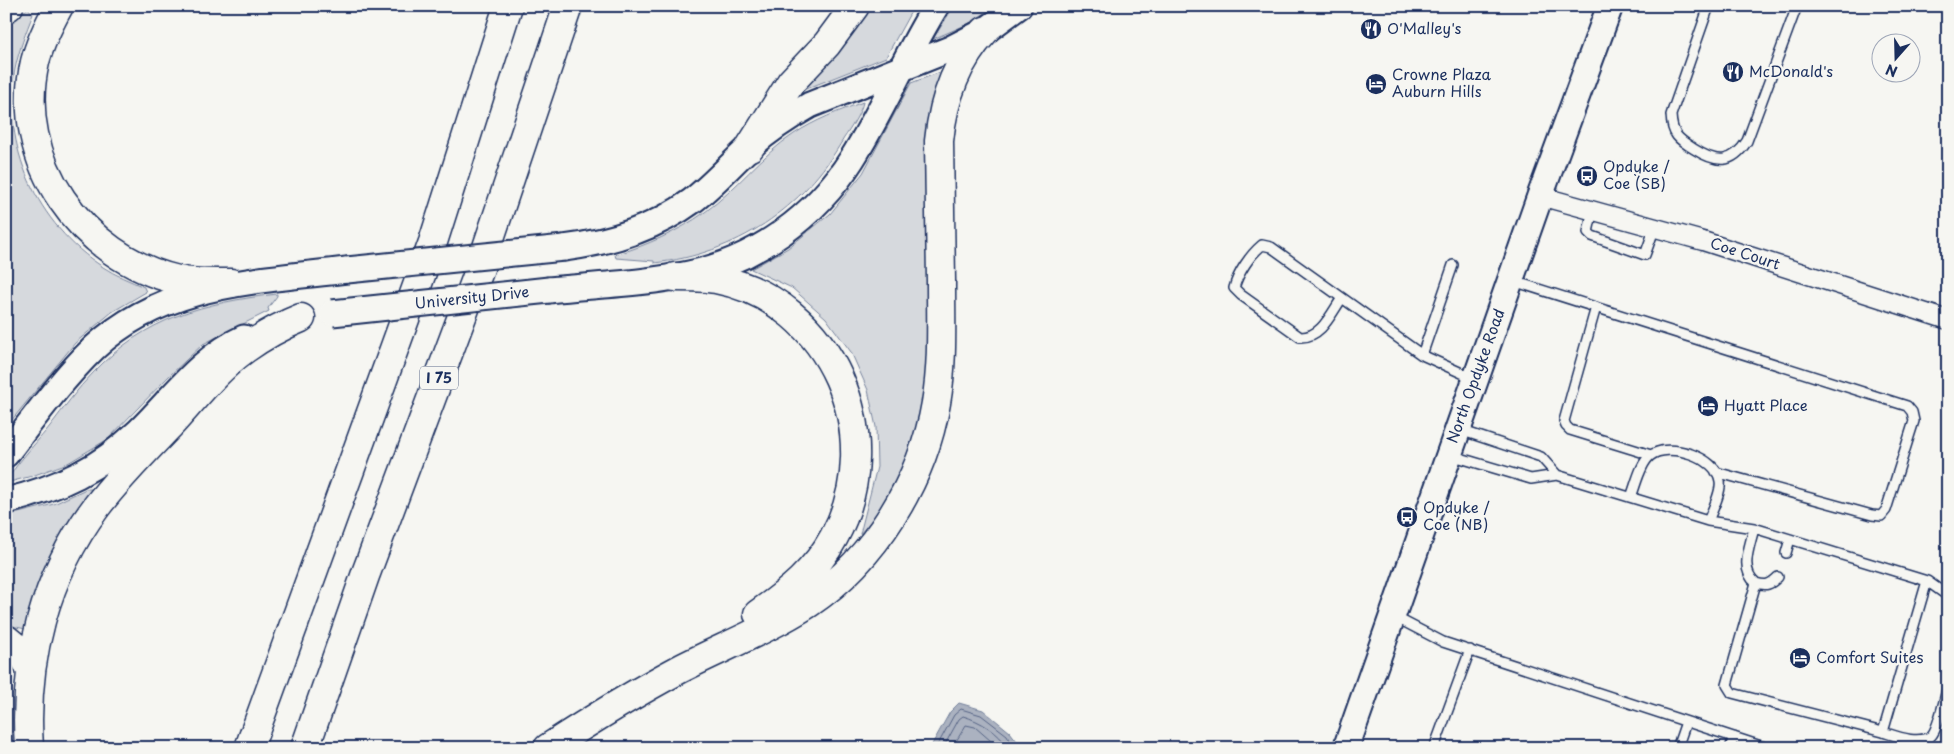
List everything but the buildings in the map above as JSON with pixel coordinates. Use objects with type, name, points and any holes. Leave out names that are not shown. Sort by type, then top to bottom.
[{"type":"highway","points":[[59,6],[41,42],[35,62],[30,103],[35,144],[41,163],[60,199],[87,231],[121,256],[140,266],[179,280],[231,284]]},
{"type":"highway","points":[[250,748],[432,242],[508,6]]},
{"type":"highway","name":"I 75","points":[[305,748],[366,572],[479,271],[568,6]]},
{"type":"highway","points":[[750,147],[791,82],[827,44],[855,6]]},
{"type":"highway","points":[[679,670],[777,622],[828,588],[844,574],[873,542],[898,505],[916,468],[931,427],[941,361],[939,140],[941,122],[948,92],[962,60],[985,31]]},
{"type":"highway","points":[[548,748],[679,670],[785,595],[814,568],[835,537],[848,502],[853,482],[855,441],[853,419],[841,380],[821,346],[792,316],[770,301],[737,285],[716,279],[675,277]]},
{"type":"highway","points":[[29,748],[28,700],[30,669],[39,626],[54,582],[73,542],[111,488],[228,363],[263,336],[301,318]]},
{"type":"highway","points":[[6,639],[22,652],[30,669]]},
{"type":"main road","name":"University Drive","points":[[6,501],[49,489],[86,472],[123,445],[186,381],[221,352],[260,331],[301,318],[332,313],[675,277],[729,262],[760,248],[804,216],[824,197],[852,158],[936,6]]},
{"type":"main road","points":[[6,454],[79,363],[113,333],[167,301],[204,289],[231,284],[564,248],[612,240],[649,227],[673,214],[709,187],[770,130],[810,105],[950,49],[985,31],[1019,6]]},
{"type":"main road","name":"North Opdyke Road","points":[[1346,748],[1448,454],[1610,6]]},
{"type":"street","name":"Coe Court","points":[[1540,196],[1712,244],[1948,320]]},
{"type":"lane","points":[[1709,6],[1671,115],[1672,128],[1680,140],[1706,157],[1720,160],[1732,157],[1740,152],[1747,141],[1797,6]]},
{"type":"lane","points":[[1593,210],[1588,226],[1588,232],[1592,236],[1645,255],[1655,227]]},
{"type":"lane","points":[[1342,298],[1317,333],[1308,337],[1300,337],[1234,288],[1236,279],[1255,250],[1262,245],[1271,247],[1422,355],[1475,380]]},
{"type":"lane","points":[[1422,355],[1453,265]]},
{"type":"lane","points":[[1510,280],[1906,406],[1912,412],[1914,421],[1886,510],[1881,516],[1716,472]]},
{"type":"lane","points":[[1596,307],[1564,421],[1570,430],[1651,455]]},
{"type":"lane","points":[[1457,429],[1541,457],[1557,475]]},
{"type":"lane","points":[[1631,498],[1646,460],[1651,455],[1665,449],[1674,450],[1707,461],[1720,480],[1720,487],[1708,522]]},
{"type":"lane","points":[[1448,454],[1531,479],[1557,475],[1708,522],[1754,528],[1927,581],[1948,596]]},
{"type":"lane","points":[[1754,528],[1746,562],[1749,577],[1756,583],[1766,586],[1778,577]]},
{"type":"lane","points":[[1786,553],[1790,539]]},
{"type":"lane","points":[[1884,732],[1927,581]]},
{"type":"lane","points":[[1756,583],[1727,685],[1732,693],[1906,738],[1920,739],[1931,736],[1935,729],[1948,686]]},
{"type":"lane","points":[[1393,616],[1443,642],[1767,748]]},
{"type":"lane","points":[[1434,748],[1470,650]]},
{"type":"lane","points":[[1677,748],[1686,722]]},
{"type":"lane","points":[[1730,748],[1734,737]]},
{"type":"shaded area","points":[[870,6],[914,6],[886,57],[803,90],[802,88],[850,36]]},
{"type":"shaded area","points":[[954,6],[996,6],[968,24],[933,39]]},
{"type":"shaded area","points":[[28,8],[33,14],[15,69],[12,98],[19,154],[29,181],[42,206],[59,229],[80,250],[108,270],[144,287],[146,292],[112,312],[75,343],[6,427],[6,27]]},
{"type":"shaded area","points":[[943,71],[931,373],[912,454],[890,498],[860,534],[877,467],[876,427],[868,390],[851,352],[826,318],[792,288],[751,269],[788,248],[830,214],[863,173],[911,83]]},
{"type":"shaded area","points":[[863,102],[852,125],[809,186],[764,224],[713,250],[684,258],[654,263],[654,261],[616,258],[615,255],[662,237],[684,226],[705,212],[728,193],[770,152],[794,134],[836,112]]},
{"type":"shaded area","points":[[277,294],[268,308],[269,311],[203,344],[108,439],[68,463],[6,483],[20,462],[93,373],[134,338],[177,316],[200,308],[224,302]]},
{"type":"shaded area","points":[[86,489],[91,489],[91,493],[26,629],[6,625],[6,516],[54,504]]},
{"type":"water","points":[[959,703],[983,710],[1010,732],[1020,745],[1016,748],[930,748],[950,712]]},
{"type":"place","name":"O'Malley's","points":[[1371,29]]},
{"type":"place","name":"McDonald's","points":[[1733,72]]},
{"type":"place","name":"Crowne Plaza Auburn Hills","points":[[1376,84]]},
{"type":"place","name":"Opdyke / Coe (SB)","points":[[1587,176]]},
{"type":"place","name":"Hyatt Place","points":[[1708,406]]},
{"type":"place","name":"Opdyke / Coe (NB)","points":[[1407,517]]},
{"type":"place","name":"Comfort Suites","points":[[1800,658]]}]
